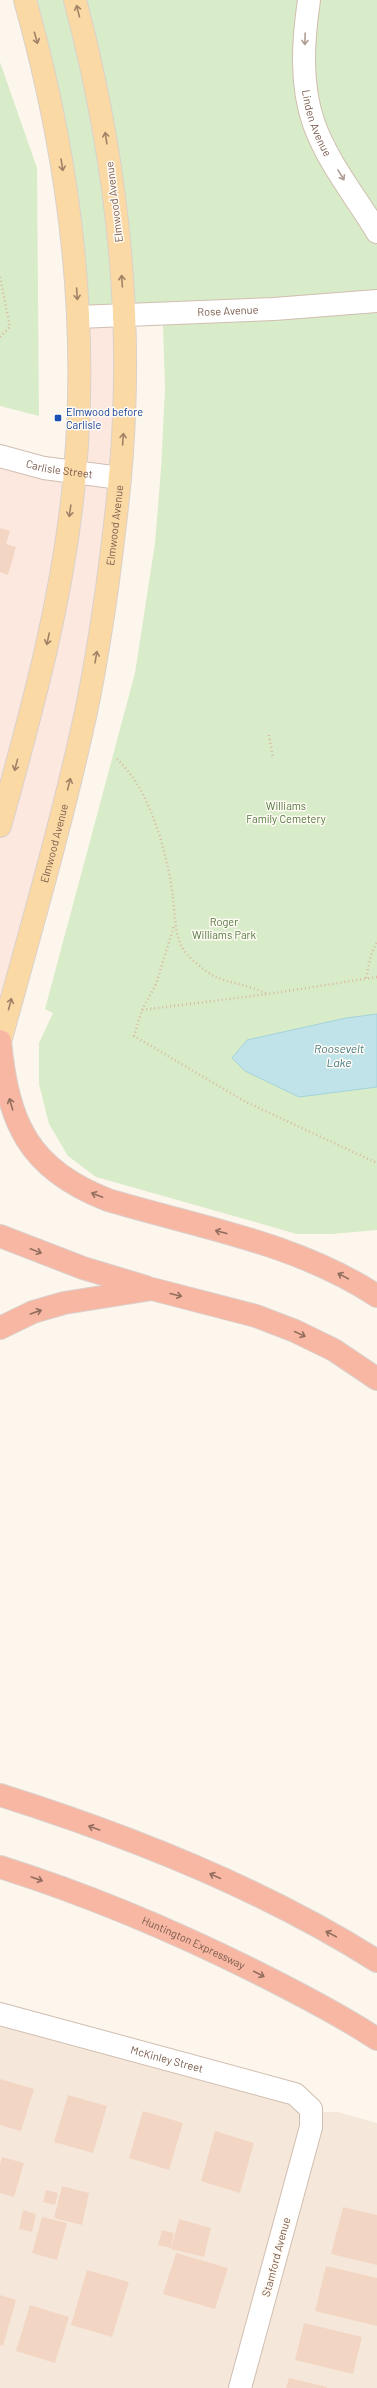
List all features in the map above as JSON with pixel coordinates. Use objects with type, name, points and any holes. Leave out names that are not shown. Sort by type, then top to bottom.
[{"type":"highway","points":[[0,1042],[10,1104],[17,1123],[28,1142],[39,1156],[61,1177],[82,1190],[108,1200],[277,1248],[340,1274],[377,1296]]},
{"type":"highway","points":[[0,1236],[83,1268],[152,1289],[256,1316],[295,1331],[334,1350],[377,1379]]},
{"type":"highway","points":[[0,1328],[33,1312],[64,1303],[152,1289]]},
{"type":"highway","points":[[0,1795],[155,1850],[262,1898],[352,1944],[377,1960]]},
{"type":"highway","name":"Huntington Expressway","points":[[0,1867],[65,1889],[173,1932],[282,1985],[350,2021],[377,2039]]},
{"type":"highway","points":[[352,1944],[377,1939]]},
{"type":"main road","points":[[0,826],[48,641],[69,524],[75,473],[79,402],[78,318],[71,227],[63,167],[40,51],[25,0]]},
{"type":"main road","name":"Elmwood Avenue","points":[[0,1042],[60,819],[87,709],[104,605],[120,478],[124,417],[124,315],[119,238],[110,168],[90,59],[75,0]]},
{"type":"street","name":"Linden Avenue","points":[[309,0],[304,63],[310,109],[328,152],[377,232]]},
{"type":"street","name":"Rose Avenue","points":[[78,318],[274,309],[377,301]]},
{"type":"street","name":"Carlisle Street","points":[[0,456],[44,468],[120,478]]},
{"type":"street","name":"McKinley Street","points":[[0,2014],[295,2094],[311,2109],[311,2127]]},
{"type":"street","name":"Stamford Avenue","points":[[240,2388],[311,2127]]},
{"type":"path","points":[[0,277],[10,327],[0,337]]},
{"type":"path","points":[[269,735],[273,758]]},
{"type":"path","points":[[117,759],[130,771],[162,838],[173,897],[174,925],[156,984],[142,1010],[134,1036],[246,1102],[377,1163]]},
{"type":"path","points":[[174,925],[186,954],[215,977],[250,986],[268,994]]},
{"type":"path","points":[[366,978],[371,955],[377,942]]},
{"type":"path","points":[[142,1010],[268,994],[377,977]]},
{"type":"shaded area","points":[[85,324],[124,325],[117,558],[0,1071],[0,464],[74,481]]},
{"type":"shaded area","points":[[0,2019],[287,2100],[311,2112],[338,2112],[377,2123],[377,2388],[0,2388]]},
{"type":"green space","name":"Roger Williams Park","points":[[31,0],[377,0],[377,1230],[332,1234],[297,1234],[96,1177],[68,1156],[49,1124],[39,1084],[39,1043],[53,1013],[45,1009],[135,673],[155,543],[165,389],[163,325],[85,324]]},
{"type":"green space","points":[[0,62],[37,168],[39,416],[0,406]]},
{"type":"water","name":"Roosevelt Lake","points":[[377,1014],[377,1087],[299,1097],[245,1071],[232,1058],[247,1040],[346,1018]]},
{"type":"building","points":[[0,528],[10,531],[6,544],[16,547],[8,575],[0,572]]},
{"type":"building","points":[[0,2079],[34,2089],[21,2131],[0,2125]]},
{"type":"building","points":[[68,2095],[107,2106],[93,2153],[54,2142]]},
{"type":"building","points":[[143,2111],[183,2123],[169,2170],[129,2158]]},
{"type":"building","points":[[215,2131],[254,2143],[240,2193],[201,2181]]},
{"type":"building","points":[[2,2157],[24,2163],[14,2197],[0,2193],[0,2164]]},
{"type":"building","points":[[62,2186],[89,2193],[82,2225],[54,2218]]},
{"type":"building","points":[[46,2190],[58,2193],[55,2205],[43,2202]]},
{"type":"building","points":[[343,2207],[377,2215],[377,2265],[331,2254]]},
{"type":"building","points":[[23,2210],[36,2214],[32,2232],[19,2229]]},
{"type":"building","points":[[42,2217],[67,2223],[57,2260],[32,2253]]},
{"type":"building","points":[[179,2219],[211,2228],[204,2257],[171,2249]]},
{"type":"building","points":[[162,2230],[174,2233],[171,2248],[158,2245]]},
{"type":"building","points":[[176,2253],[228,2268],[215,2309],[163,2294]]},
{"type":"building","points":[[326,2266],[377,2278],[377,2326],[315,2311]]},
{"type":"building","points":[[87,2270],[129,2282],[112,2337],[71,2325]]},
{"type":"building","points":[[0,2295],[16,2300],[3,2346],[0,2345]]},
{"type":"building","points":[[30,2305],[69,2317],[55,2363],[16,2351]]},
{"type":"building","points":[[304,2323],[362,2337],[353,2374],[295,2360]]},
{"type":"building","points":[[289,2378],[327,2387],[327,2388],[286,2388]]},
{"type":"place","name":"Elmwood before Carlisle","points":[[58,418]]},
{"type":"park label","name":"Williams Family Cemetery","points":[[286,812]]}]
